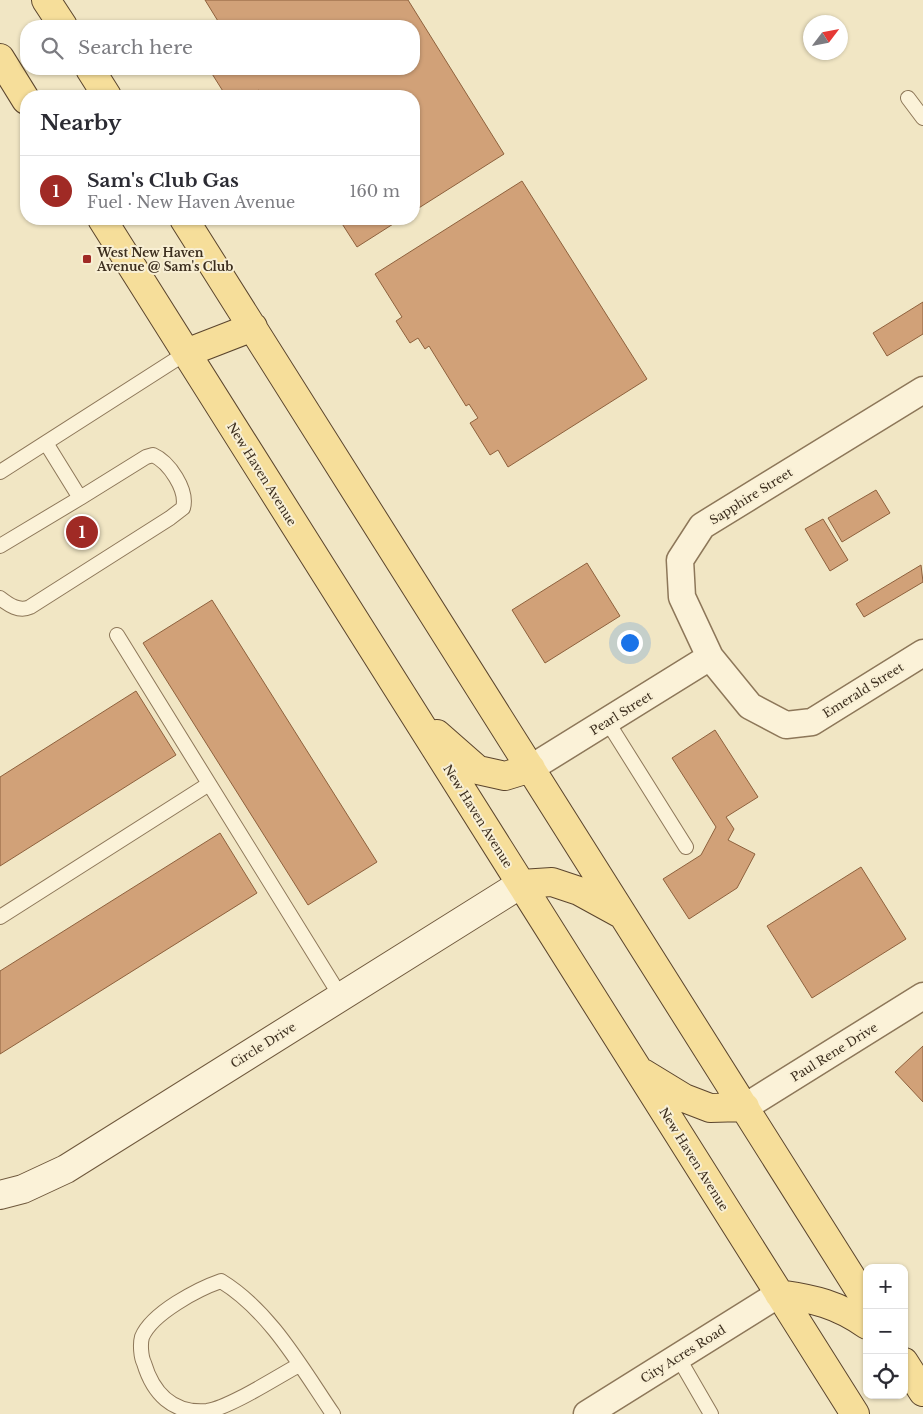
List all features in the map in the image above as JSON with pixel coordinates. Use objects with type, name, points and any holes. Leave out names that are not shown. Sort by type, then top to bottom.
[{"type":"main road","points":[[46,0],[59,20]]},
{"type":"main road","points":[[0,58],[20,90]]},
{"type":"main road","points":[[94,75],[103,90]]},
{"type":"main road","name":"New Haven Avenue","points":[[106,225],[855,1414]]},
{"type":"main road","points":[[188,225],[863,1296]]},
{"type":"main road","points":[[186,353],[253,327]]},
{"type":"main road","points":[[415,715],[478,770],[506,776],[531,768]]},
{"type":"main road","points":[[521,884],[552,882],[579,891],[624,916]]},
{"type":"main road","points":[[639,1071],[684,1098],[710,1108],[745,1107]]},
{"type":"main road","points":[[779,1294],[816,1300],[846,1310],[863,1321]]},
{"type":"main road","points":[[908,1368],[923,1392]]},
{"type":"street","name":"Sapphire Street","points":[[710,657],[682,597],[680,560],[702,526],[923,390]]},
{"type":"street","name":"Emerald Street","points":[[710,657],[750,706],[786,726],[812,722],[923,654]]},
{"type":"street","name":"Pearl Street","points":[[531,768],[710,657]]},
{"type":"street","name":"Circle Drive","points":[[0,1195],[23,1189],[66,1168],[521,884]]},
{"type":"street","name":"Paul Rene Drive","points":[[745,1107],[923,996]]},
{"type":"street","name":"City Acres Road","points":[[587,1414],[779,1294]]},
{"type":"lane","points":[[908,98],[923,118]]},
{"type":"lane","points":[[0,472],[186,353]]},
{"type":"lane","points":[[46,443],[80,498]]},
{"type":"lane","points":[[0,546],[146,456],[153,455],[166,465],[185,497],[183,508],[170,518],[30,607],[21,610],[0,598]]},
{"type":"lane","points":[[117,636],[341,996]]},
{"type":"lane","points":[[607,721],[686,847]]},
{"type":"lane","points":[[0,917],[209,784]]},
{"type":"lane","points":[[299,1365],[208,1411],[190,1410],[176,1406],[159,1396],[149,1382],[142,1358],[142,1338],[153,1322],[180,1302],[201,1287],[221,1281],[236,1290],[252,1304],[299,1365],[332,1414]]},
{"type":"lane","points":[[678,1357],[711,1414]]},
{"type":"building","points":[[205,0],[408,0],[504,154],[420,207],[420,90],[222,90],[213,75],[420,75],[420,20],[217,20]]},
{"type":"building","points":[[522,181],[647,379],[508,467],[498,450],[490,455],[470,423],[478,418],[469,404],[466,406],[429,346],[425,349],[418,338],[410,343],[396,321],[402,317],[375,274]]},
{"type":"building","points":[[343,225],[392,225],[357,247]]},
{"type":"building","points":[[923,302],[923,334],[887,356],[873,333]]},
{"type":"building","points":[[876,490],[890,513],[842,542],[828,518]]},
{"type":"building","points":[[823,519],[848,560],[830,571],[805,529]]},
{"type":"building","points":[[587,563],[620,616],[545,663],[512,610]]},
{"type":"building","points":[[921,565],[923,582],[864,617],[856,604]]},
{"type":"building","points":[[212,600],[377,862],[308,905],[143,643]]},
{"type":"building","points":[[136,691],[176,755],[0,866],[0,777]]},
{"type":"building","points":[[715,730],[758,797],[726,817],[734,829],[728,840],[755,854],[737,888],[689,919],[663,879],[701,855],[716,827],[672,758]]},
{"type":"building","points":[[220,833],[257,893],[0,1054],[0,971]]},
{"type":"building","points":[[861,867],[906,939],[812,998],[767,926]]},
{"type":"building","points":[[923,1046],[923,1102],[895,1072]]},
{"type":"place","name":"West New Haven Avenue @ Sam's Club","points":[[87,259]]},
{"type":"place","name":"Sam's Club Gas","points":[[82,532]]}]
